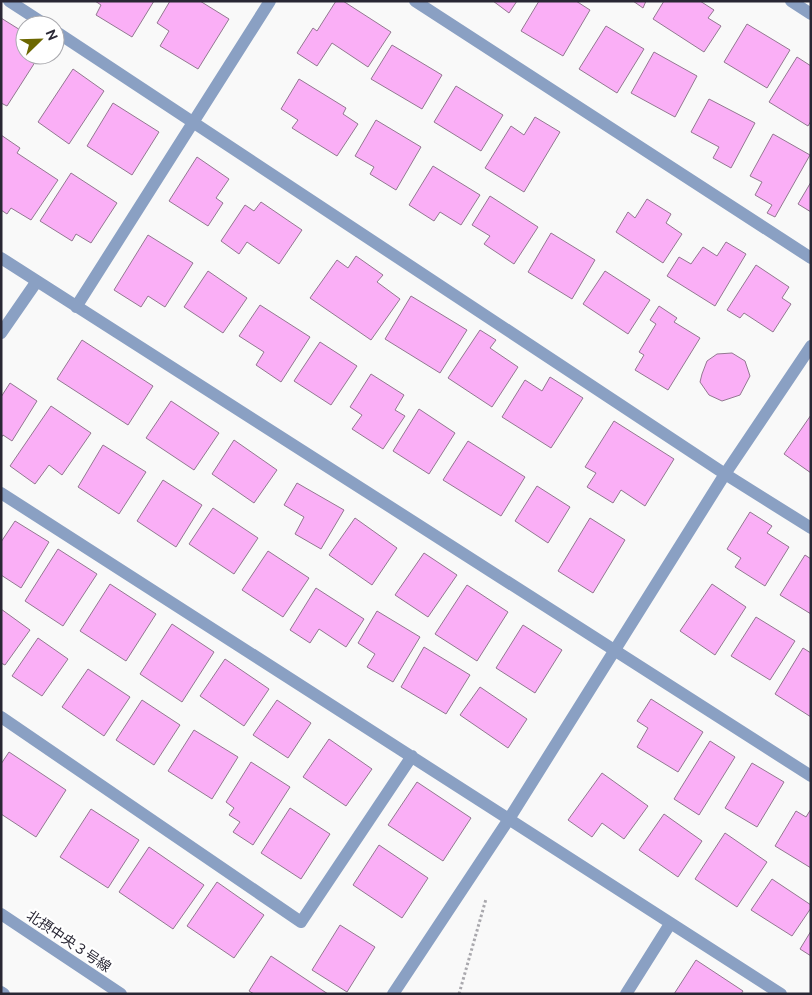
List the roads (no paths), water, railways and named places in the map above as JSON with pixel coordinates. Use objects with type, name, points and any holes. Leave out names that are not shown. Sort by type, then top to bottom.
[{"type":"street","points":[[9,1],[31,15]]},
{"type":"street","points":[[76,306],[270,1]]},
{"type":"street","points":[[415,1],[811,258]]},
{"type":"street","points":[[791,1],[811,14]]},
{"type":"street","points":[[65,38],[725,474],[811,528]]},
{"type":"street","points":[[1,258],[811,776]]},
{"type":"street","points":[[1,333],[37,281]]},
{"type":"street","points":[[393,994],[509,819],[725,474],[811,346]]},
{"type":"street","points":[[1,493],[781,994]]},
{"type":"street","points":[[1,717],[301,922],[412,756]]},
{"type":"street","name":"北摂中央３号線","points":[[1,914],[120,994]]},
{"type":"street","points":[[626,994],[670,924]]}]
